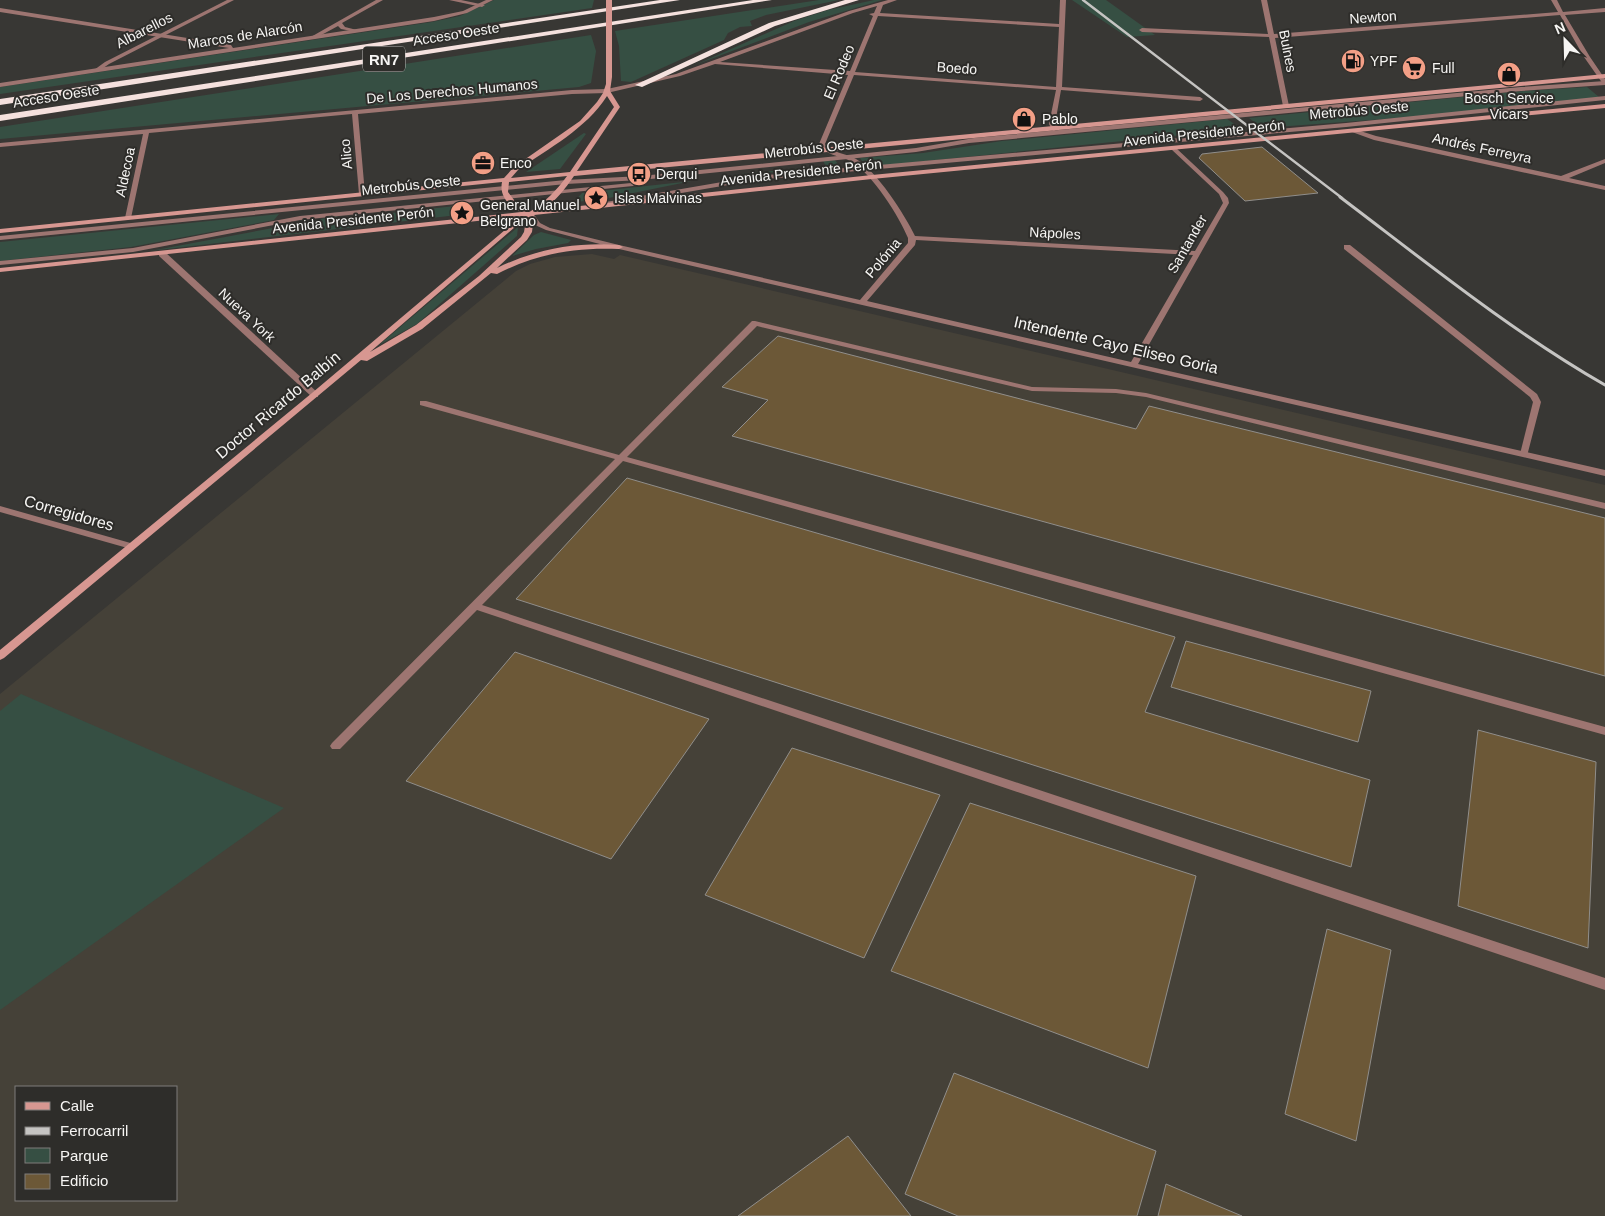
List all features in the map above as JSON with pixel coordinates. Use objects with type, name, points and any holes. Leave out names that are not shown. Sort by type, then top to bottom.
[{"type":"highway","name":"Acceso Oeste","points":[[0,102],[676,0]]},
{"type":"highway","name":"Acceso Oeste","points":[[0,118],[768,0]]},
{"type":"highway","points":[[639,85],[770,25],[810,10],[856,0]]},
{"type":"main road","points":[[341,373],[419,327],[482,278],[524,238],[528,232],[531,214],[514,206],[507,196],[506,184],[520,167],[590,114],[607,91],[609,0]]},
{"type":"main road","name":"Avenida Presidente Perón","points":[[0,231],[362,194],[506,184],[572,174],[1602,76]]},
{"type":"main road","name":"Doctor Ricardo Balbín","points":[[0,656],[341,373],[513,226],[560,191],[617,107],[607,91]]},
{"type":"main road","name":"Avenida Presidente Perón","points":[[0,270],[872,177],[1605,106]]},
{"type":"main road","points":[[482,278],[534,254],[580,246],[619,247]]},
{"type":"street","name":"Albarellos","points":[[97,70],[107,63],[230,0]]},
{"type":"street","points":[[312,38],[380,0]]},
{"type":"street","points":[[452,0],[482,5]]},
{"type":"street","name":"Marcos de Alarcón","points":[[0,85],[442,18],[482,5],[490,0]]},
{"type":"street","name":"De Los Derechos Humanos","points":[[0,145],[572,92],[607,91],[678,75],[851,12],[894,0]]},
{"type":"street","points":[[1054,129],[1052,124],[1059,88],[1063,0]]},
{"type":"street","name":"Bulnes","points":[[1264,0],[1286,106]]},
{"type":"street","points":[[1554,0],[1605,83]]},
{"type":"street","name":"El Rodeo","points":[[825,150],[822,144],[881,3]]},
{"type":"street","points":[[0,10],[241,49]]},
{"type":"street","name":"Newton","points":[[1142,30],[1273,36],[1605,10]]},
{"type":"street","points":[[851,12],[1062,26]]},
{"type":"street","points":[[338,23],[343,28],[355,31]]},
{"type":"street","name":"Boedo","points":[[712,63],[1200,99]]},
{"type":"street","name":"Metrobús Oeste","points":[[825,150],[974,140],[1605,83]]},
{"type":"street","name":"Metrobús Oeste","points":[[0,263],[133,250],[300,218],[507,196],[696,179],[757,178],[865,169],[1605,98]]},
{"type":"street","name":"Alico","points":[[355,112],[362,194]]},
{"type":"street","name":"Andrés Ferreyra","points":[[1354,131],[1374,138],[1605,188]]},
{"type":"street","name":"Aldecoa","points":[[128,218],[146,132]]},
{"type":"street","name":"Metrobús Oeste","points":[[0,238],[506,184],[641,178],[916,150],[974,140]]},
{"type":"street","name":"Santander","points":[[1134,364],[1196,252],[1226,203],[1225,198],[1174,149]]},
{"type":"street","points":[[825,150],[846,156]]},
{"type":"street","name":"Polónia","points":[[846,156],[865,169],[872,177],[912,238],[912,243],[862,302]]},
{"type":"street","points":[[1563,178],[1605,161]]},
{"type":"street","name":"Metrobús Oeste","points":[[589,207],[757,178]]},
{"type":"street","name":"Intendente Cayo Eliseo Goria","points":[[531,214],[538,224],[548,229],[619,247],[1605,473]]},
{"type":"street","name":"Nápoles","points":[[912,238],[1196,252]]},
{"type":"street","points":[[1347,247],[1534,396],[1537,402],[1524,454]]},
{"type":"street","name":"Nueva York","points":[[162,254],[315,394]]},
{"type":"street","points":[[336,746],[619,458],[755,323],[1032,389],[1116,391],[1146,395],[1605,506]]},
{"type":"street","points":[[422,403],[1605,731]]},
{"type":"street","name":"Corregidores","points":[[0,509],[131,546]]},
{"type":"street","points":[[475,606],[1605,984]]},
{"type":"shaded area","points":[[592,254],[614,259],[620,255],[1605,485],[1605,1216],[0,1216],[0,694],[516,271],[530,264],[555,257]]},
{"type":"green space","points":[[494,0],[594,0],[592,8],[0,94],[0,87],[432,22],[460,16]]},
{"type":"green space","points":[[819,0],[839,0],[766,15],[750,21],[752,26],[740,27],[728,33],[724,40],[631,82],[621,81],[619,46],[615,31]]},
{"type":"green space","points":[[882,0],[809,22],[695,65],[794,21],[828,10]]},
{"type":"green space","points":[[1072,0],[1106,0],[1155,35],[1127,37]]},
{"type":"green space","points":[[591,35],[596,51],[591,83],[579,87],[0,139],[0,127]]},
{"type":"green space","points":[[1587,87],[1599,97],[1505,110],[1262,128],[1249,118],[1523,91]]},
{"type":"green space","points":[[1227,119],[1242,129],[866,167],[860,158],[923,153],[1002,141]]},
{"type":"green space","points":[[584,133],[586,134],[560,169],[526,172]]},
{"type":"green space","points":[[835,160],[841,168],[731,175],[826,166],[823,161]]},
{"type":"green space","points":[[692,181],[599,200],[574,202],[582,193]]},
{"type":"green space","points":[[464,205],[466,214],[150,251],[337,216],[338,219]]},
{"type":"green space","points":[[279,214],[274,220],[131,247],[0,261],[0,242]]},
{"type":"green space","points":[[518,227],[517,236],[417,324],[379,345]]},
{"type":"green space","points":[[541,232],[571,240],[568,243],[512,256],[534,235]]},
{"type":"green space","points":[[21,694],[284,808],[0,1010],[0,711]]},
{"type":"building","points":[[1262,147],[1318,193],[1245,201],[1199,158],[1202,154]]},
{"type":"building","points":[[778,336],[1136,429],[1149,406],[1605,518],[1605,676],[732,436],[768,400],[722,387]]},
{"type":"building","points":[[627,478],[1175,637],[1145,712],[1370,780],[1351,867],[516,599]]},
{"type":"building","points":[[1186,641],[1371,691],[1358,742],[1171,687]]},
{"type":"building","points":[[515,652],[709,719],[611,859],[406,781]]},
{"type":"building","points":[[1478,730],[1596,762],[1588,948],[1458,906]]},
{"type":"building","points":[[792,748],[940,795],[864,958],[705,895]]},
{"type":"building","points":[[970,803],[1196,876],[1148,1068],[891,971]]},
{"type":"building","points":[[1327,929],[1391,950],[1356,1141],[1285,1114]]},
{"type":"building","points":[[954,1073],[1156,1151],[1137,1216],[958,1216],[905,1194]]},
{"type":"building","points":[[848,1136],[911,1216],[738,1216]]},
{"type":"building","points":[[1166,1184],[1242,1216],[1158,1216]]},
{"type":"railway","points":[[1083,0],[1342,198]]},
{"type":"railway","points":[[1340,197],[1503,319],[1605,385]]},
{"type":"place","name":"YPF","points":[[1353,61]]},
{"type":"place","name":"Full","points":[[1414,68]]},
{"type":"place","name":"Bosch Service Vicars","points":[[1509,74]]},
{"type":"place","name":"Pablo","points":[[1024,119]]},
{"type":"place","name":"Enco","points":[[483,163]]},
{"type":"place","name":"Derqui","points":[[639,174]]},
{"type":"place","name":"Islas Malvinas","points":[[596,198]]},
{"type":"place","name":"General Manuel Belgrano","points":[[462,213]]}]
